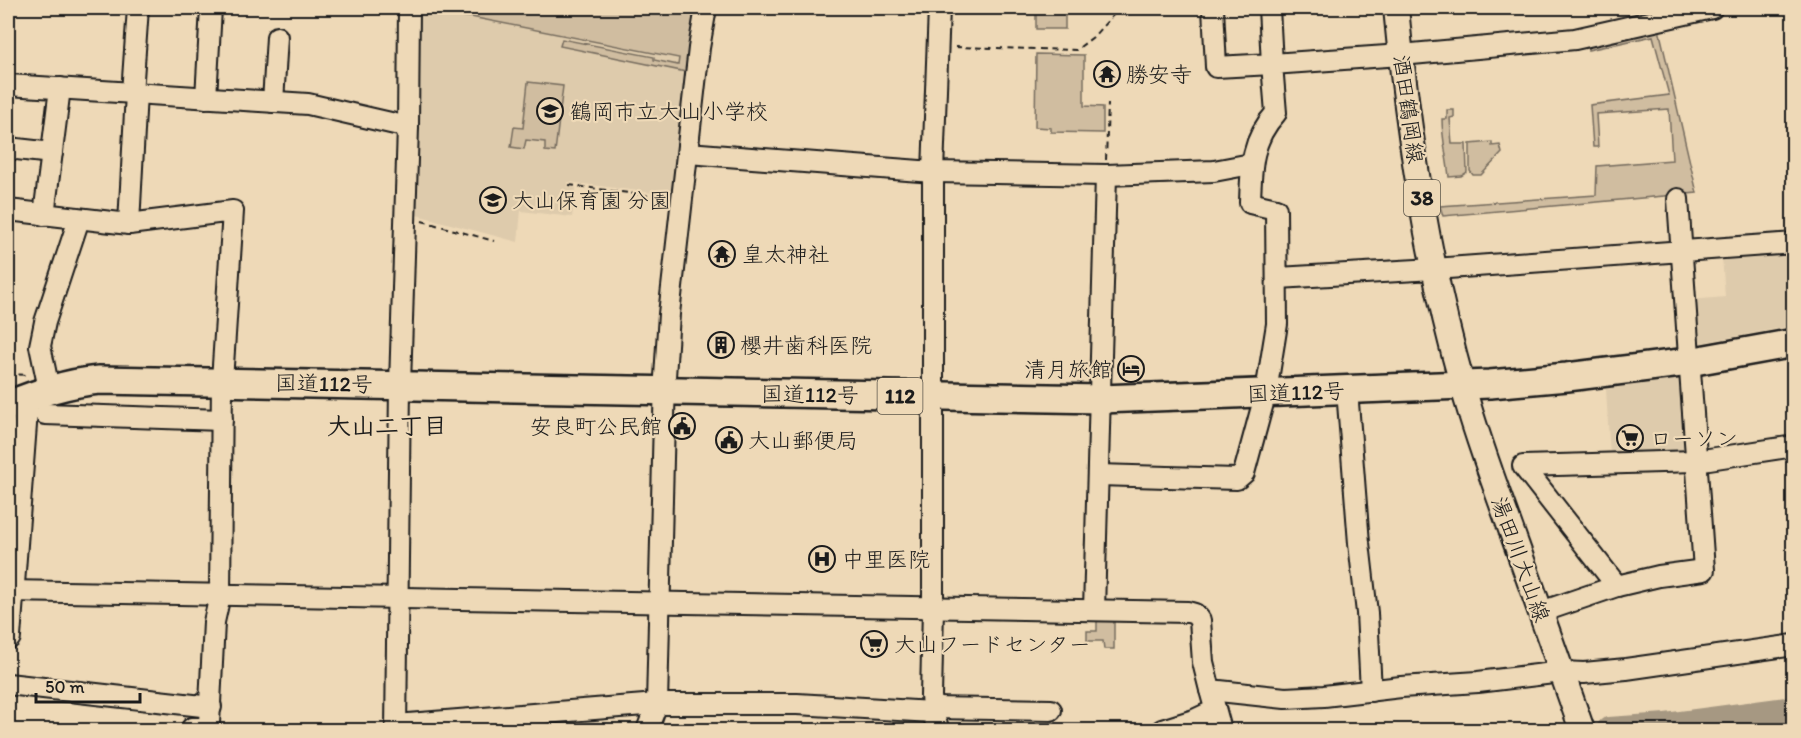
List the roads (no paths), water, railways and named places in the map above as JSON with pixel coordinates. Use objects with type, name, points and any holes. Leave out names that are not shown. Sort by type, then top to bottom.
[{"type":"highway","name":"国道112号","points":[[33,396],[81,382],[99,380],[1101,399],[1462,386],[1567,377],[1689,362],[1794,343]]},
{"type":"main road","name":"酒田鶴岡線","points":[[1396,8],[1414,150],[1434,269],[1462,386]]},
{"type":"main road","name":"湯田川大山線","points":[[1462,386],[1582,730]]},
{"type":"main road","points":[[8,637],[10,591],[33,396]]},
{"type":"street","points":[[129,224],[138,8]]},
{"type":"street","points":[[206,98],[211,8]]},
{"type":"street","points":[[409,8],[408,127],[400,385],[396,728],[657,704],[797,704],[932,710],[1051,710]]},
{"type":"street","points":[[647,730],[657,704],[664,391],[669,314],[699,48],[706,8]]},
{"type":"street","points":[[939,8],[933,172],[932,710],[939,730]]},
{"type":"street","points":[[1213,8],[1216,67],[1401,55],[1575,39],[1712,8]]},
{"type":"street","points":[[1098,475],[1237,479],[1244,472],[1266,392],[1277,324],[1276,209],[1250,203],[1251,164],[1260,134],[1276,113],[1269,8]]},
{"type":"street","points":[[273,102],[277,37]]},
{"type":"street","points":[[8,85],[308,104],[408,127]]},
{"type":"street","points":[[45,215],[60,88]]},
{"type":"street","points":[[8,148],[52,153]]},
{"type":"street","points":[[688,153],[933,172],[1106,175],[1214,171],[1251,164]]},
{"type":"street","points":[[1094,610],[1106,175]]},
{"type":"street","points":[[1541,612],[1617,586],[1659,576],[1704,570],[1678,199]]},
{"type":"street","points":[[8,210],[129,224],[233,211],[222,381],[220,595],[214,622],[209,724],[204,728],[192,728],[192,730]]},
{"type":"street","points":[[79,219],[45,322],[33,396],[222,420]]},
{"type":"street","points":[[1278,278],[1794,243]]},
{"type":"street","points":[[1347,390],[1367,613],[1371,691]]},
{"type":"street","points":[[1617,586],[1523,466],[1696,461],[1794,446]]},
{"type":"street","points":[[10,591],[1188,612],[1195,614],[1200,620],[1203,662],[1218,719],[1194,720],[1162,730]]},
{"type":"street","points":[[1210,690],[1286,699],[1626,669],[1794,645]]},
{"type":"street","points":[[8,684],[211,707]]},
{"type":"waterway","points":[[1609,730],[1666,726],[1794,709]]},
{"type":"place","name":"勝安寺","points":[[1107,74]]},
{"type":"place","name":"鶴岡市立大山小学校","points":[[550,111]]},
{"type":"place","name":"大山保育園 分園","points":[[493,200]]},
{"type":"place","name":"皇太神社","points":[[722,254]]},
{"type":"place","name":"櫻井歯科医院","points":[[721,345]]},
{"type":"place","name":"清月旅館","points":[[1131,369]]},
{"type":"place","name":"安良町公民館","points":[[682,426]]},
{"type":"place","name":"ローソン","points":[[1630,438]]},
{"type":"place","name":"大山郵便局","points":[[729,440]]},
{"type":"place","name":"中里医院","points":[[822,559]]},
{"type":"place","name":"大山フードセンター","points":[[874,644]]},
{"type":"district","name":"大山二丁目","points":[[387,426]]}]
